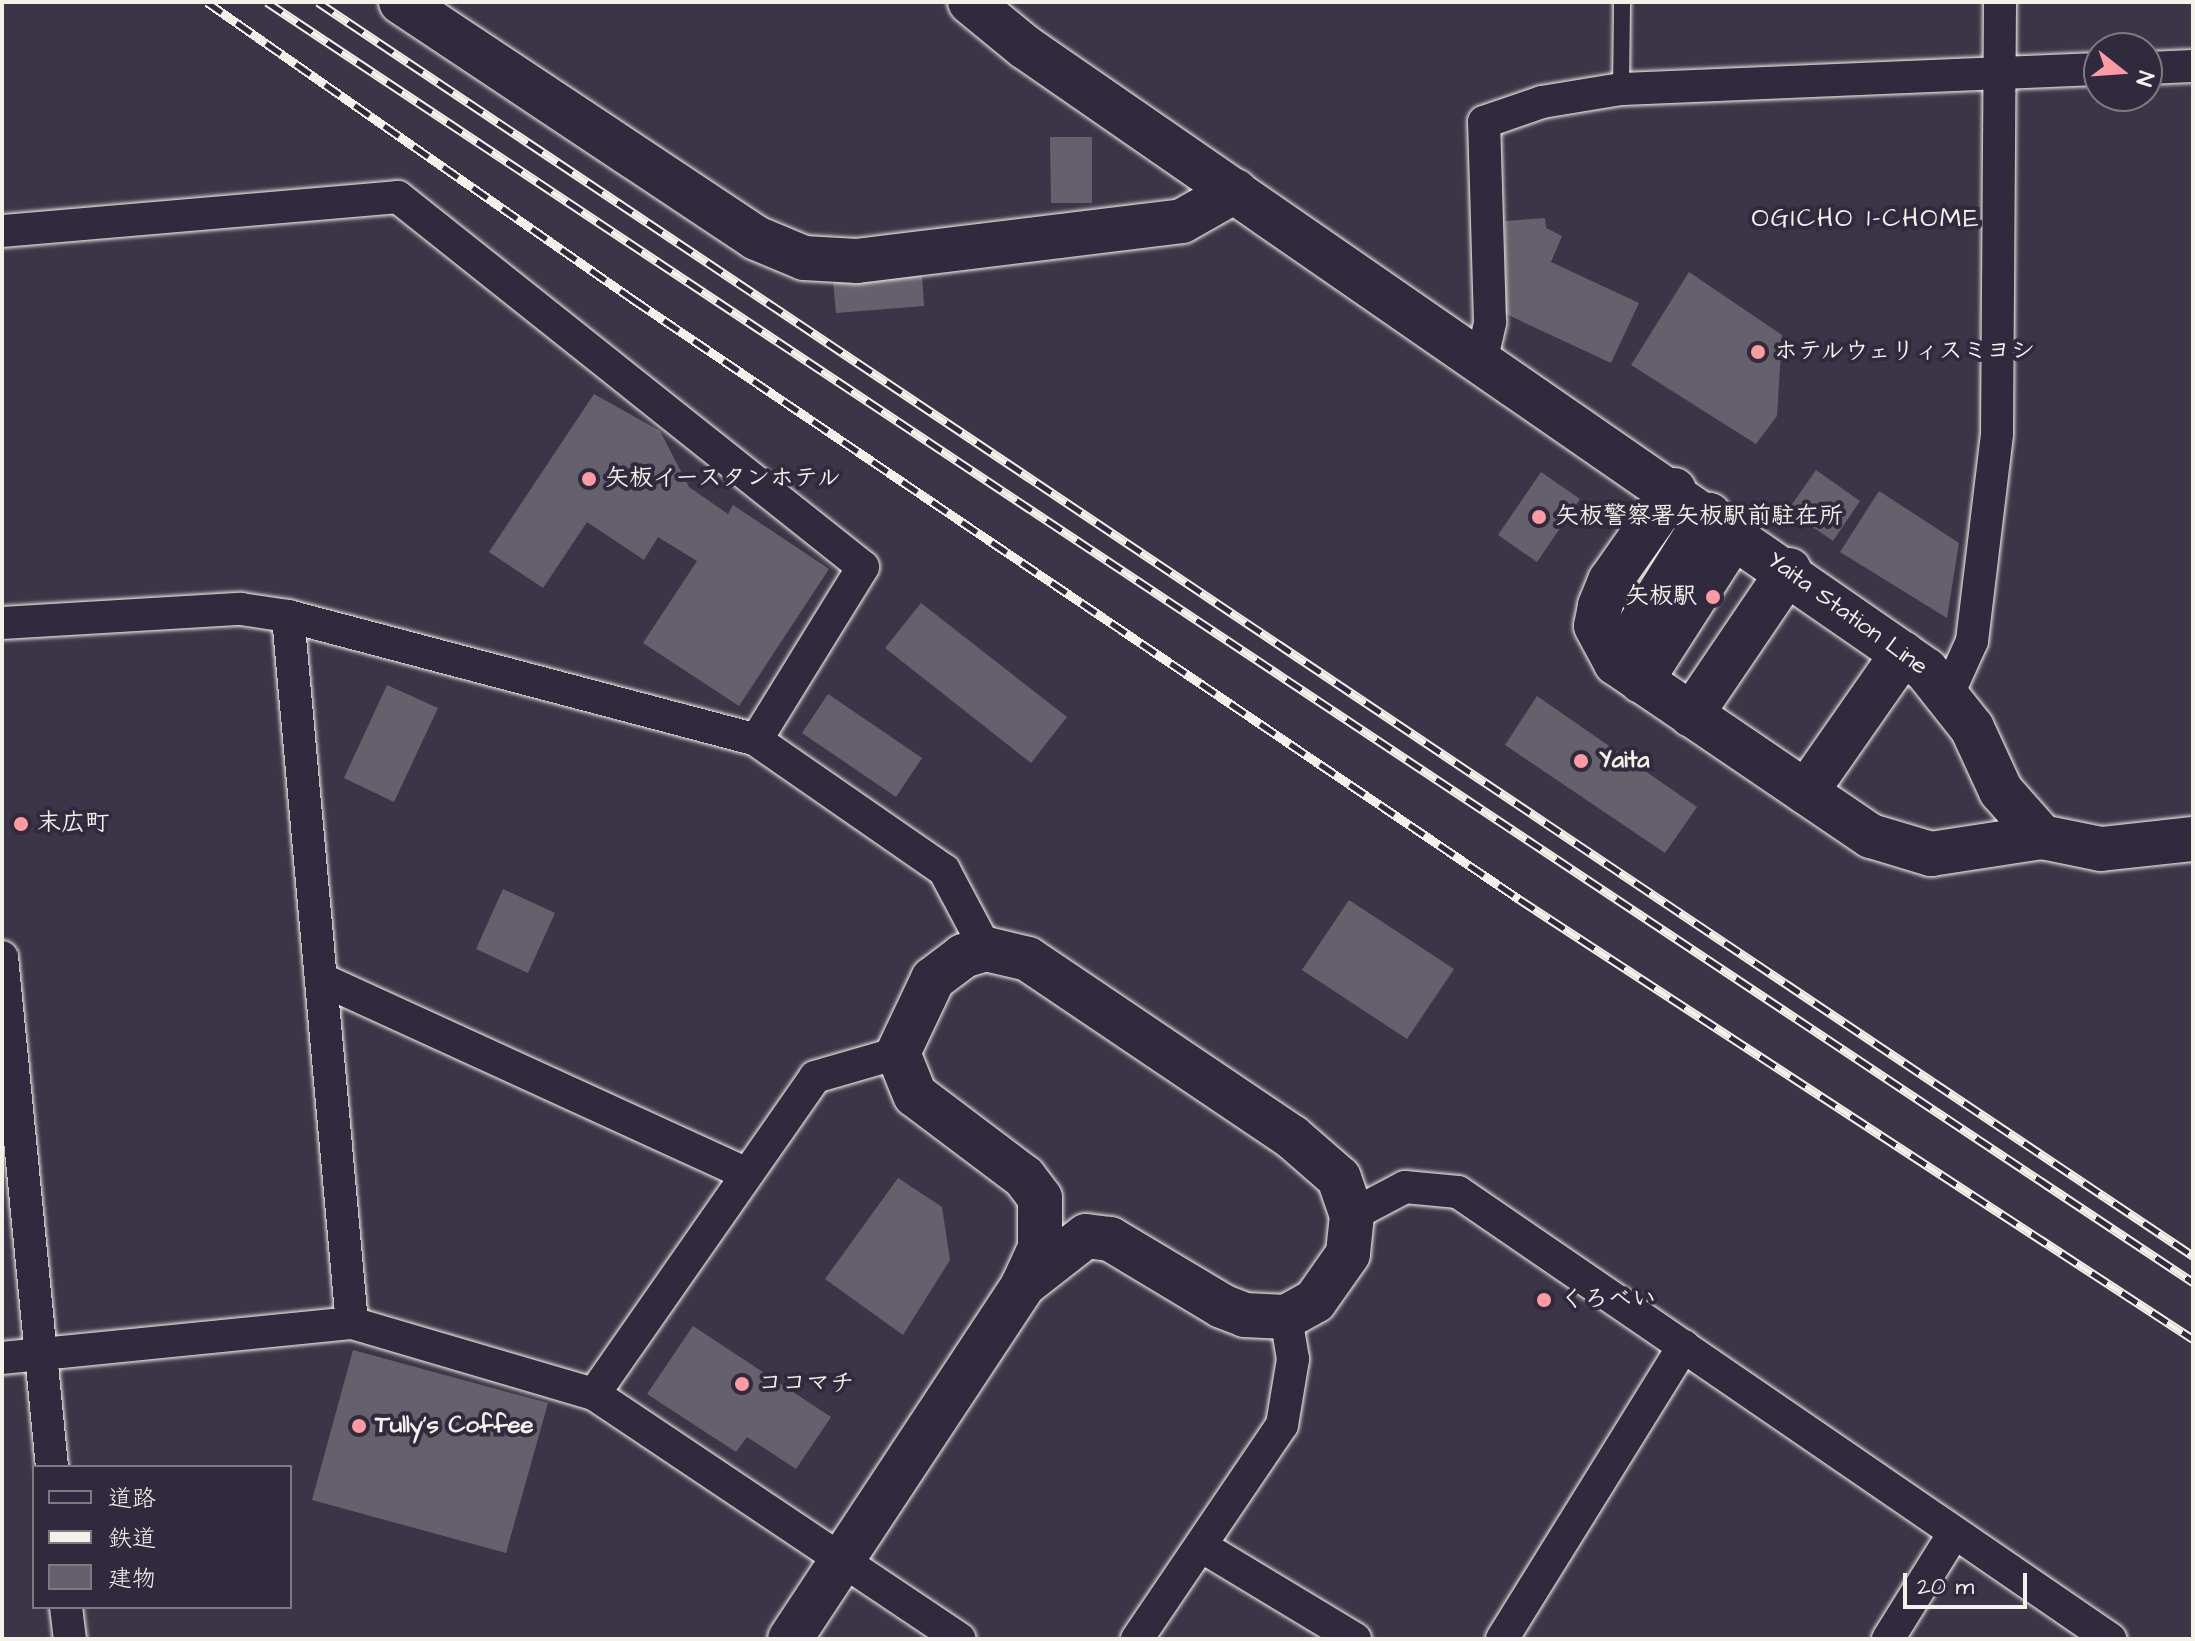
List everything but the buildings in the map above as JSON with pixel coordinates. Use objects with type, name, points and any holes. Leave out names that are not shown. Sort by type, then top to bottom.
[{"type":"street","points":[[401,2],[756,238],[804,258],[857,261],[1182,221],[1235,191]]},
{"type":"street","name":"Yaita Station Line","points":[[970,2],[1235,191],[1674,490],[1903,653],[1949,692],[2001,791],[2042,837]]},
{"type":"street","points":[[1949,692],[1972,641],[1997,433],[2000,2]]},
{"type":"street","points":[[2163,67],[2193,66]]},
{"type":"street","points":[[1482,358],[1490,322],[1484,122],[1542,102],[1621,89],[2083,69]]},
{"type":"street","points":[[2,231],[398,197],[863,567],[756,740]]},
{"type":"street","points":[[1674,490],[1610,581],[1596,626],[1653,689],[1871,836],[1931,854],[2042,837],[2101,849],[2193,839]]},
{"type":"street","points":[[1653,689],[1749,542]]},
{"type":"street","points":[[1653,689],[1749,542]]},
{"type":"street","points":[[2,623],[241,609],[288,616],[756,740],[944,870],[986,949]]},
{"type":"street","points":[[288,616],[352,1323]]},
{"type":"street","points":[[1806,792],[1903,653]]},
{"type":"street","points":[[790,1639],[1023,1285],[1040,1248],[1040,1198],[1024,1177],[915,1095],[898,1053],[933,979],[963,956],[986,949],[1028,959],[1292,1137],[1339,1178],[1352,1215],[1348,1254],[1315,1301],[1286,1317],[1245,1315],[1222,1306],[1110,1239],[1086,1236],[1023,1285]]},
{"type":"street","points":[[2,957],[52,1465]]},
{"type":"street","points":[[321,979],[745,1173]]},
{"type":"street","points":[[594,1394],[745,1173],[815,1077],[898,1053]]},
{"type":"street","points":[[1352,1215],[1405,1187],[1458,1192],[2110,1639]]},
{"type":"street","points":[[1137,1639],[1282,1425],[1293,1359],[1286,1317]]},
{"type":"street","points":[[2,1358],[352,1323],[594,1394],[960,1639]]},
{"type":"street","points":[[1502,1639],[1684,1346]]},
{"type":"street","points":[[1888,1639],[1954,1533]]},
{"type":"street","points":[[1201,1546],[1355,1639]]},
{"type":"street","points":[[66,1609],[70,1639]]},
{"type":"lane","points":[[1621,89],[1622,2]]},
{"type":"railway","points":[[207,2],[634,300],[1519,899],[2193,1339]]},
{"type":"railway","points":[[267,2],[2193,1282]]},
{"type":"railway","points":[[318,2],[2193,1256]]},
{"type":"place","name":"ホテルウェリィスミヨシ","points":[[1758,352]]},
{"type":"place","name":"矢板イースタンホテル","points":[[589,479]]},
{"type":"place","name":"矢板警察署矢板駅前駐在所","points":[[1539,517]]},
{"type":"place","name":"矢板駅","points":[[1713,597]]},
{"type":"place","name":"Yaita","points":[[1581,761]]},
{"type":"place","name":"末広町","points":[[21,824]]},
{"type":"place","name":"くろべい","points":[[1544,1300]]},
{"type":"place","name":"ココマチ","points":[[742,1384]]},
{"type":"place","name":"Tully's Coffee","points":[[359,1426]]},
{"type":"district","name":"OGICHO 1-CHOME","points":[[1866,219]]}]
